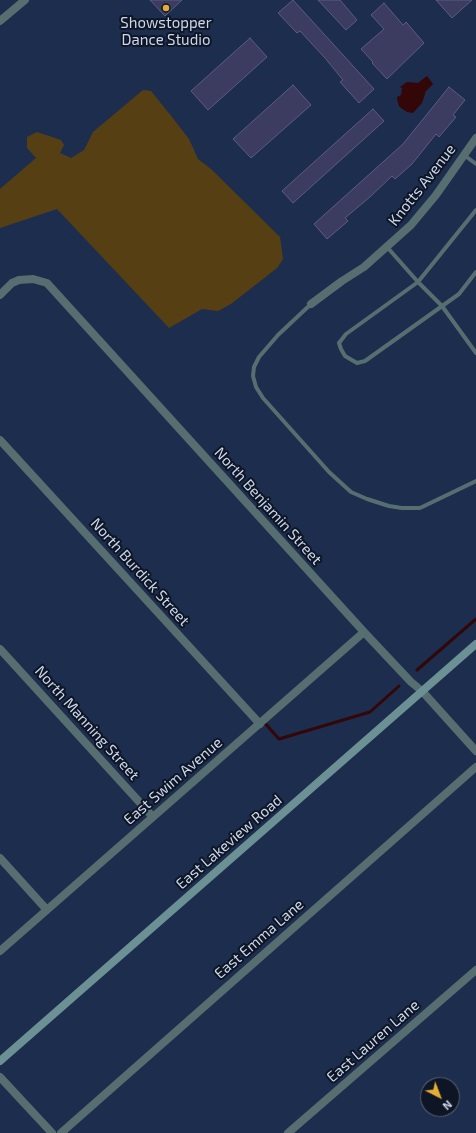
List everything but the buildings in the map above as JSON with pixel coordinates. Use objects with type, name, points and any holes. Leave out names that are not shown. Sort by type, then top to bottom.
[{"type":"street","points":[[0,21],[25,0]]},
{"type":"street","name":"Knotts Avenue","points":[[311,304],[364,267],[411,225],[436,195],[476,138]]},
{"type":"street","name":"North Benjamin Street","points":[[0,295],[12,283],[26,278],[40,280],[53,288],[66,306],[364,632],[411,682],[422,691],[476,751]]},
{"type":"street","name":"North Burdick Street","points":[[0,440],[260,724]]},
{"type":"street","name":"East Swim Avenue","points":[[0,951],[364,632]]},
{"type":"street","name":"East Lakeview Road","points":[[0,1061],[476,644]]},
{"type":"street","name":"North Manning Street","points":[[0,649],[153,817]]},
{"type":"street","name":"East Emma Lane","points":[[61,1133],[476,767]]},
{"type":"street","points":[[0,858],[47,910]]},
{"type":"street","name":"East Lauren Lane","points":[[288,1133],[476,970]]},
{"type":"street","points":[[0,1077],[52,1133]]},
{"type":"lane","points":[[464,155],[476,164]]},
{"type":"lane","points":[[476,210],[418,282],[346,334],[339,343],[345,356],[357,363],[365,361],[459,294],[476,272]]},
{"type":"lane","points":[[387,248],[442,306],[476,353]]},
{"type":"lane","points":[[311,304],[278,335],[259,357],[254,367],[253,376],[256,387],[263,398],[329,472],[351,492],[389,506],[402,508],[420,508],[476,481]]},
{"type":"shaded area","points":[[427,76],[433,84],[426,91],[422,103],[413,113],[407,112],[401,108],[397,99],[397,97],[401,95],[402,88],[400,87],[407,82],[418,83]]},
{"type":"shaded area","points":[[143,90],[151,91],[172,117],[189,139],[198,159],[211,169],[280,237],[283,259],[277,268],[231,304],[218,311],[202,309],[169,328],[57,209],[0,228],[0,189],[36,158],[27,148],[27,137],[37,132],[61,140],[64,145],[60,153],[71,158],[84,150],[93,132]]},
{"type":"waterway","points":[[417,670],[476,619]]},
{"type":"waterway","points":[[263,721],[279,739],[370,712],[399,686]]},
{"type":"place","name":"Showstopper Dance Studio","points":[[166,8]]}]
